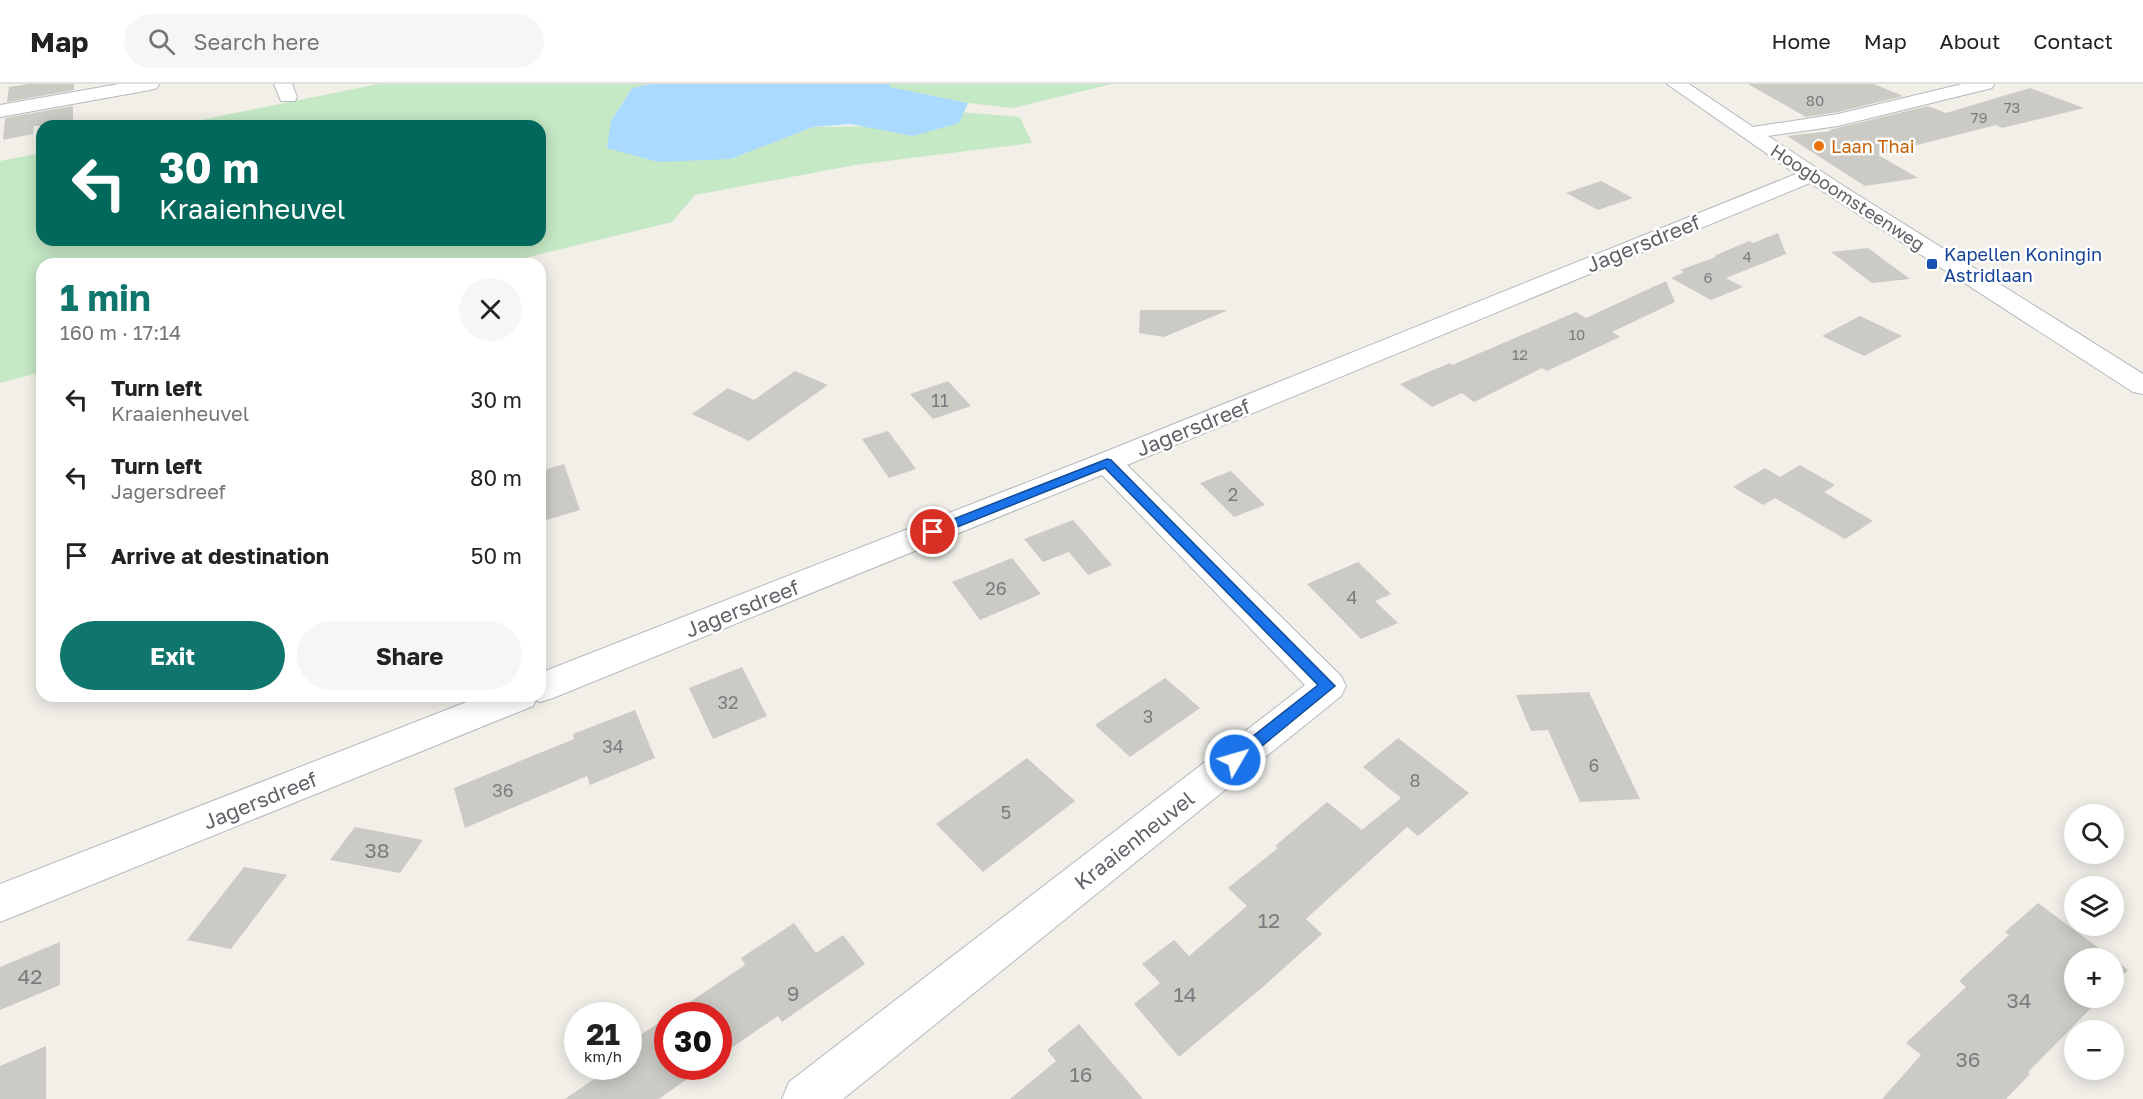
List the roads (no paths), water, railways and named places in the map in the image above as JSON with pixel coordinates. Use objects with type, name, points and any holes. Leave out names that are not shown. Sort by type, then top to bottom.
[{"type":"street","points":[[0,111],[150,84]]},
{"type":"street","name":"Hoogboomsteenweg","points":[[1676,84],[1811,175],[2143,386]]},
{"type":"street","points":[[1750,133],[1838,120],[1985,84]]},
{"type":"street","name":"Jagersdreef","points":[[546,686],[1107,462],[1811,175]]},
{"type":"street","name":"Kraaienheuvel","points":[[806,1099],[1328,686],[1107,462]]},
{"type":"street","name":"Jagersdreef","points":[[0,903],[505,702]]},
{"type":"water","points":[[651,84],[890,84],[890,87],[968,103],[959,123],[913,136],[850,124],[813,127],[731,159],[658,162],[607,148],[611,121],[632,88]]},
{"type":"place","name":"Laan Thai","points":[[1819,146]]},
{"type":"place","name":"Kapellen Koningin Astridlaan","points":[[1932,264]]}]
